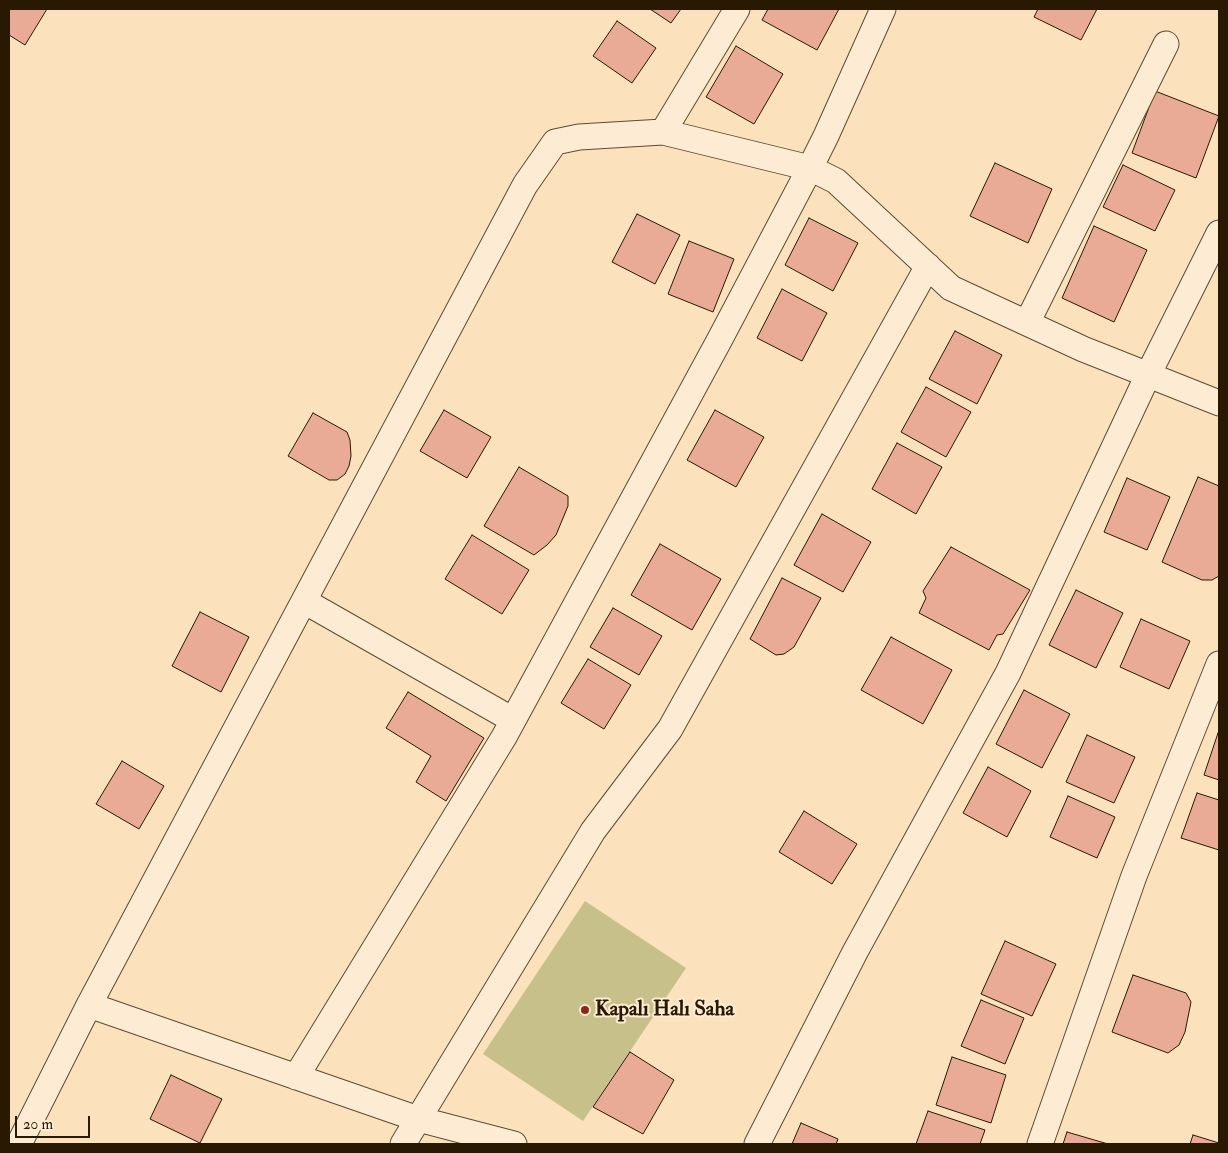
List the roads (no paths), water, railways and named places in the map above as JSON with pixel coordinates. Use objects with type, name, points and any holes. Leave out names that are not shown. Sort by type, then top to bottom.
[{"type":"street","points":[[663,132],[737,9]]},
{"type":"street","points":[[296,1077],[513,720],[716,348],[810,168],[883,9]]},
{"type":"street","points":[[1027,322],[1166,44]]},
{"type":"street","points":[[19,1144],[89,1005],[525,185],[555,142],[579,137],[663,132],[810,168],[836,181],[951,288],[1083,348],[1219,403]]},
{"type":"street","points":[[757,1144],[855,952],[1008,672],[1148,375],[1219,233]]},
{"type":"street","points":[[403,1144],[594,831],[670,729],[928,266]]},
{"type":"street","points":[[304,601],[513,720]]},
{"type":"street","points":[[1040,1144],[1134,876],[1219,664]]},
{"type":"street","points":[[89,1005],[418,1119],[514,1144]]},
{"type":"place","name":"Kapalı Halı Saha","points":[[585,1010]]}]
